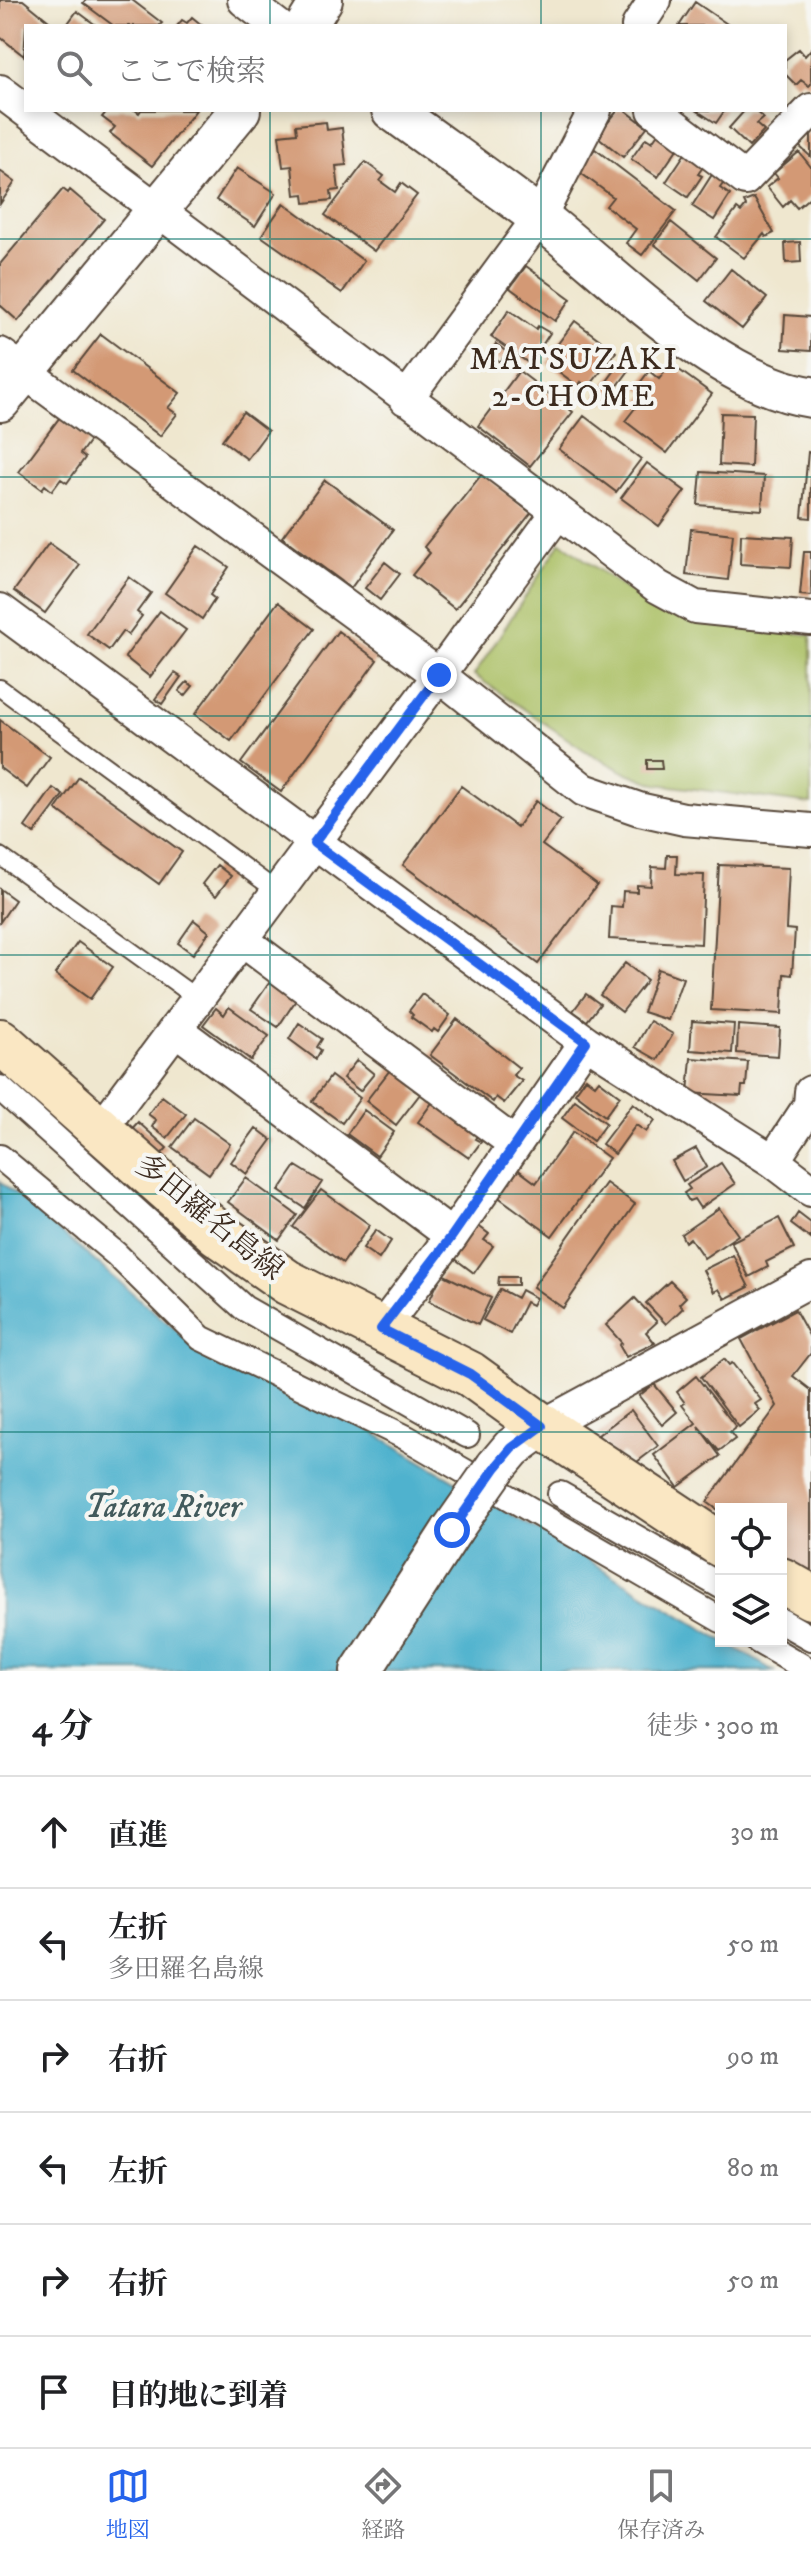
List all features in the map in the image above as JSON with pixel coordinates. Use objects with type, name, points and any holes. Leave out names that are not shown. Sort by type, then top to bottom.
[{"type":"main road","name":"多田羅名島線","points":[[0,1041],[218,1234],[287,1282],[470,1374],[542,1426],[715,1541]]},
{"type":"main road","points":[[787,1583],[811,1597]]},
{"type":"street","points":[[244,0],[275,24]]},
{"type":"street","points":[[307,24],[322,0]]},
{"type":"street","points":[[639,24],[655,0]]},
{"type":"street","points":[[0,91],[24,109]]},
{"type":"street","points":[[657,112],[745,179],[811,110]]},
{"type":"street","points":[[27,112],[658,587],[695,607],[811,619]]},
{"type":"street","points":[[238,112],[157,212],[8,376],[439,675],[584,790],[639,809],[684,819],[811,830]]},
{"type":"street","points":[[395,112],[539,218],[708,354],[757,381],[811,397]]},
{"type":"street","points":[[406,399],[539,218],[594,112]]},
{"type":"street","points":[[100,1130],[558,512]]},
{"type":"street","points":[[0,610],[586,1042],[773,1161],[811,1190]]},
{"type":"street","points":[[242,940],[515,1144]]},
{"type":"street","points":[[175,1029],[452,1236]]},
{"type":"street","points":[[381,1329],[452,1236],[586,1042]]},
{"type":"street","points":[[0,1087],[100,1130],[159,1232]]},
{"type":"street","points":[[0,1087],[244,1308],[467,1435]]},
{"type":"street","points":[[773,1161],[810,1105],[811,1092]]},
{"type":"street","points":[[0,1157],[116,1254],[201,1338],[407,1438],[715,1617]]},
{"type":"street","points":[[361,1671],[496,1467],[512,1448],[542,1426],[811,1280]]},
{"type":"street","points":[[560,1494],[715,1583]]},
{"type":"street","points":[[787,1624],[811,1638]]},
{"type":"street","points":[[768,1647],[810,1671]]},
{"type":"lane","points":[[0,688],[278,892]]},
{"type":"lane","points":[[0,856],[198,999]]},
{"type":"green space","points":[[561,542],[627,590],[670,612],[722,624],[811,635],[811,804],[656,784],[622,771],[584,750],[474,675]]},
{"type":"water","name":"Tatara River","points":[[0,1181],[188,1340],[359,1424],[715,1636],[715,1647],[734,1647],[774,1671],[0,1671]]},
{"type":"building","points":[[0,0],[23,0],[50,22],[24,24],[24,56],[0,37]]},
{"type":"building","points":[[86,0],[132,0],[162,23],[111,24],[83,3]]},
{"type":"building","points":[[695,2],[727,24],[680,24]]},
{"type":"building","points":[[77,11],[94,24],[67,24]]},
{"type":"building","points":[[192,17],[201,24],[179,24],[182,20],[187,23]]},
{"type":"building","points":[[799,49],[805,56],[811,49],[809,86],[801,80],[796,85],[787,76],[787,58]]},
{"type":"building","points":[[106,112],[194,112],[152,166],[110,133],[115,127],[102,117]]},
{"type":"building","points":[[616,112],[628,112],[647,127],[623,157],[597,136]]},
{"type":"building","points":[[699,112],[724,112],[716,123]]},
{"type":"building","points":[[743,112],[756,112],[763,118],[756,124],[764,131],[749,147],[729,128]]},
{"type":"building","points":[[326,122],[327,130],[342,128],[346,165],[336,166],[339,190],[331,191],[332,200],[305,203],[304,194],[295,195],[292,166],[283,167],[279,135],[297,133],[296,125]]},
{"type":"building","points":[[811,131],[811,157],[798,145]]},
{"type":"building","points":[[659,132],[679,146],[658,177],[631,159],[646,138],[652,142]]},
{"type":"building","points":[[595,149],[676,211],[642,255],[626,243],[636,229],[606,206],[613,197],[578,171]]},
{"type":"building","points":[[686,152],[705,164],[698,174],[702,176],[688,197],[666,182]]},
{"type":"building","points":[[799,152],[811,167],[811,196],[797,208],[790,200],[783,207],[767,187],[778,178],[774,173]]},
{"type":"building","points":[[365,162],[384,176],[380,181],[395,192],[401,183],[417,195],[374,251],[325,215]]},
{"type":"building","points":[[237,168],[276,193],[255,226],[216,200]]},
{"type":"building","points":[[0,171],[15,182],[0,204]]},
{"type":"building","points":[[713,173],[725,181],[720,188],[730,195],[714,220],[692,206]]},
{"type":"building","points":[[63,189],[68,193],[70,190],[104,219],[18,321],[0,305],[0,264]]},
{"type":"building","points":[[754,198],[774,233],[766,237],[764,234],[744,258],[716,237],[737,209],[741,212],[746,206],[744,202]]},
{"type":"building","points":[[284,203],[364,261],[342,293],[261,236]]},
{"type":"building","points":[[671,222],[716,258],[699,280],[654,244]]},
{"type":"building","points":[[800,242],[801,262],[786,263],[785,243]]},
{"type":"building","points":[[526,266],[571,299],[555,321],[510,288]]},
{"type":"building","points":[[731,269],[767,298],[742,329],[706,301]]},
{"type":"building","points":[[509,310],[536,329],[538,326],[550,333],[530,364],[491,337]]},
{"type":"building","points":[[785,315],[811,317],[811,351],[783,349]]},
{"type":"building","points":[[575,321],[616,352],[588,388],[581,382],[578,386],[547,363],[551,358],[548,357]]},
{"type":"building","points":[[101,334],[180,393],[168,408],[177,414],[160,436],[73,370]]},
{"type":"building","points":[[496,344],[508,353],[500,362],[489,353]]},
{"type":"building","points":[[627,354],[636,361],[605,403],[596,396]]},
{"type":"building","points":[[671,364],[712,394],[667,453],[625,421],[646,394],[637,387],[649,371],[659,379]]},
{"type":"building","points":[[519,371],[573,412],[530,466],[478,426]]},
{"type":"building","points":[[243,412],[268,431],[247,459],[222,440]]},
{"type":"building","points":[[721,413],[753,414],[751,467],[719,465]]},
{"type":"building","points":[[584,416],[641,459],[616,492],[559,449]]},
{"type":"building","points":[[60,417],[90,440],[80,454],[85,458],[67,483],[61,479],[52,491],[45,485],[42,489],[19,472]]},
{"type":"building","points":[[808,452],[811,453],[811,518],[802,517]]},
{"type":"building","points":[[647,463],[685,491],[659,526],[621,498]]},
{"type":"building","points":[[701,472],[764,476],[762,510],[698,505]]},
{"type":"building","points":[[482,474],[531,513],[455,609],[412,575],[430,553],[424,547]]},
{"type":"building","points":[[325,480],[393,530],[351,588],[282,537]]},
{"type":"building","points":[[691,529],[733,534],[728,580],[686,575]]},
{"type":"building","points":[[741,534],[793,537],[791,567],[740,564]]},
{"type":"building","points":[[49,543],[80,565],[45,613],[14,591]]},
{"type":"building","points":[[198,546],[229,567],[210,595],[215,599],[202,619],[165,593]]},
{"type":"building","points":[[804,552],[811,552],[811,596],[800,595]]},
{"type":"building","points":[[385,562],[400,574],[380,600],[365,588]]},
{"type":"building","points":[[129,577],[151,593],[137,612],[142,616],[128,635],[123,631],[109,650],[87,634]]},
{"type":"building","points":[[278,602],[314,629],[231,741],[195,714]]},
{"type":"building","points":[[160,611],[186,630],[150,677],[125,657]]},
{"type":"building","points":[[338,631],[377,660],[281,792],[241,763]]},
{"type":"building","points":[[175,673],[181,677],[162,704],[155,699]]},
{"type":"building","points":[[187,682],[193,686],[185,696],[179,691]]},
{"type":"building","points":[[0,720],[50,757],[27,788],[0,768]]},
{"type":"building","points":[[647,760],[661,760],[662,769],[647,769]]},
{"type":"building","points":[[79,777],[182,852],[159,884],[56,809]]},
{"type":"building","points":[[461,786],[517,827],[536,801],[561,820],[542,845],[597,885],[538,964],[403,865]]},
{"type":"building","points":[[53,788],[63,795],[34,834],[25,827]]},
{"type":"building","points":[[667,855],[677,855],[676,874],[704,875],[701,944],[609,939],[611,906],[622,907],[623,891],[637,892],[637,885],[651,886],[652,867],[666,868]]},
{"type":"building","points":[[217,865],[231,876],[216,896],[202,884]]},
{"type":"building","points":[[719,865],[789,868],[786,929],[795,930],[792,975],[784,974],[782,1014],[711,1010]]},
{"type":"building","points":[[0,889],[15,900],[0,922]]},
{"type":"building","points":[[194,920],[209,932],[193,954],[178,943]]},
{"type":"building","points":[[78,942],[113,967],[90,999],[55,974]]},
{"type":"building","points":[[625,963],[647,980],[622,1012],[600,995]]},
{"type":"building","points":[[658,969],[683,978],[668,1020],[643,1012]]},
{"type":"building","points":[[272,979],[298,997],[278,1027],[251,1009]]},
{"type":"building","points":[[422,994],[450,1015],[438,1032],[434,1029],[432,1032],[411,1017],[413,1015],[409,1011]]},
{"type":"building","points":[[586,994],[600,1004],[587,1021],[573,1011]]},
{"type":"building","points":[[229,1007],[269,1036],[251,1060],[203,1025],[216,1008],[224,1015]]},
{"type":"building","points":[[457,1019],[519,1068],[513,1075],[522,1081],[504,1103],[496,1097],[493,1102],[430,1055]]},
{"type":"building","points":[[650,1021],[673,1034],[658,1060],[635,1047]]},
{"type":"building","points":[[692,1021],[734,1024],[732,1053],[690,1050]]},
{"type":"building","points":[[299,1023],[322,1039],[317,1047],[321,1050],[316,1059],[289,1039]]},
{"type":"building","points":[[738,1025],[780,1028],[778,1056],[737,1053]]},
{"type":"building","points":[[691,1058],[748,1062],[746,1086],[742,1086],[741,1096],[688,1093]]},
{"type":"building","points":[[357,1060],[374,1074],[360,1091],[343,1078]]},
{"type":"building","points":[[397,1061],[422,1080],[414,1090],[420,1094],[396,1125],[366,1101]]},
{"type":"building","points":[[331,1076],[360,1098],[342,1123],[312,1101]]},
{"type":"building","points":[[586,1078],[595,1085],[599,1080],[620,1096],[605,1116],[575,1093]]},
{"type":"building","points":[[162,1096],[186,1114],[167,1138],[152,1127],[156,1120],[148,1114]]},
{"type":"building","points":[[437,1096],[483,1129],[475,1139],[481,1142],[469,1158],[418,1122]]},
{"type":"building","points":[[575,1100],[606,1123],[593,1141],[562,1118]]},
{"type":"building","points":[[633,1103],[655,1120],[646,1132],[636,1125],[615,1154],[602,1144]]},
{"type":"building","points":[[364,1110],[394,1132],[377,1156],[347,1134]]},
{"type":"building","points":[[194,1118],[230,1144],[209,1174],[172,1147]]},
{"type":"building","points":[[138,1122],[167,1148],[158,1158],[129,1132]]},
{"type":"building","points":[[256,1128],[272,1140],[247,1174],[231,1162]]},
{"type":"building","points":[[573,1132],[609,1158],[552,1236],[493,1193],[513,1166],[536,1183]]},
{"type":"building","points":[[696,1148],[707,1167],[683,1181],[672,1161]]},
{"type":"building","points":[[721,1163],[735,1184],[700,1208],[694,1199],[689,1201],[684,1193],[690,1189],[687,1185]]},
{"type":"building","points":[[296,1166],[322,1182],[305,1208],[279,1191]]},
{"type":"building","points":[[246,1178],[297,1215],[279,1240],[228,1202]]},
{"type":"building","points":[[606,1183],[635,1204],[563,1308],[533,1287]]},
{"type":"building","points":[[321,1190],[370,1225],[343,1263],[293,1227]]},
{"type":"building","points":[[719,1208],[738,1235],[704,1258],[690,1238],[685,1242],[681,1234]]},
{"type":"building","points":[[798,1213],[811,1223],[811,1239],[791,1224]]},
{"type":"building","points":[[779,1218],[794,1248],[766,1262],[768,1267],[749,1277],[731,1242]]},
{"type":"building","points":[[473,1222],[489,1234],[484,1240],[493,1246],[474,1273],[450,1255]]},
{"type":"building","points":[[376,1230],[391,1241],[379,1259],[363,1248]]},
{"type":"building","points":[[733,1255],[749,1287],[725,1299],[719,1289],[714,1292],[703,1270]]},
{"type":"building","points":[[442,1274],[491,1298],[478,1325],[429,1301]]},
{"type":"building","points":[[499,1277],[518,1277],[518,1285],[498,1285]]},
{"type":"building","points":[[670,1281],[686,1297],[679,1304],[683,1308],[666,1324],[646,1303]]},
{"type":"building","points":[[500,1289],[517,1298],[521,1290],[536,1298],[532,1305],[526,1302],[510,1334],[483,1320]]},
{"type":"building","points":[[635,1298],[657,1322],[646,1332],[655,1343],[626,1357],[619,1345],[622,1343],[606,1325]]},
{"type":"building","points":[[795,1310],[811,1339],[811,1353],[793,1376],[811,1390],[811,1577],[787,1560],[787,1503],[715,1503],[715,1508],[707,1502],[777,1406],[741,1339]]},
{"type":"building","points":[[724,1359],[729,1365],[732,1363],[761,1400],[755,1404],[760,1410],[739,1427],[701,1377]]},
{"type":"building","points":[[696,1376],[736,1427],[730,1432],[735,1439],[719,1451],[698,1426],[720,1456],[678,1487],[654,1455],[696,1423],[682,1405],[685,1403],[677,1392]]},
{"type":"building","points":[[654,1384],[677,1412],[662,1425],[639,1396]]},
{"type":"building","points":[[631,1410],[658,1446],[633,1465],[623,1453],[616,1458],[598,1435]]},
{"type":"district","name":"MATSUZAKI 2-CHOME","points":[[574,378]]},
{"type":"route","points":[[439,675],[314,843],[586,1042],[452,1236],[381,1329],[470,1374],[542,1426],[512,1448],[452,1530]]}]
